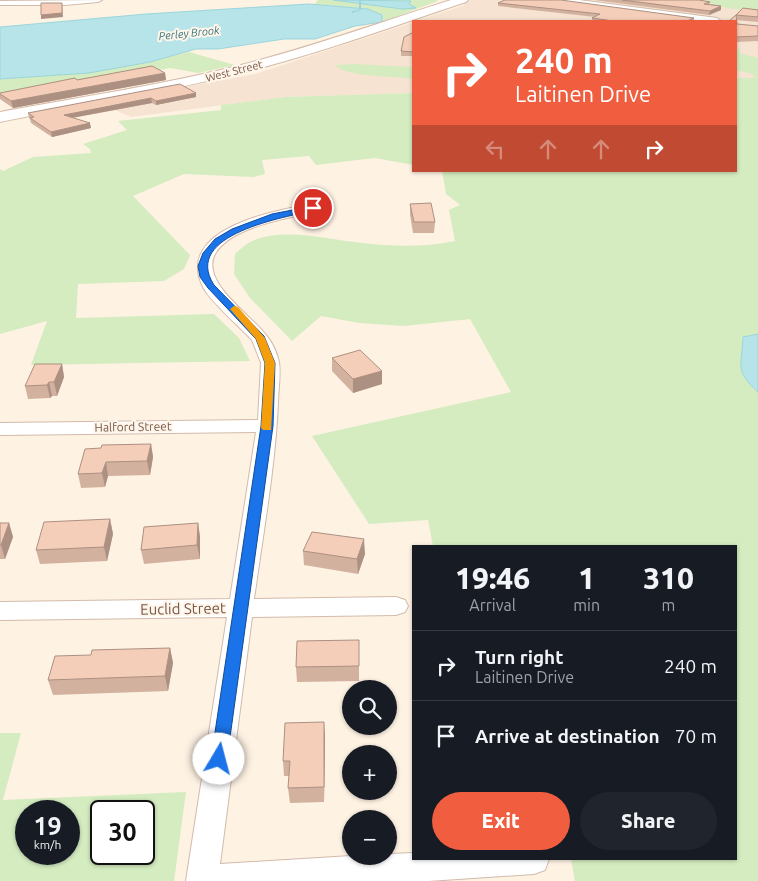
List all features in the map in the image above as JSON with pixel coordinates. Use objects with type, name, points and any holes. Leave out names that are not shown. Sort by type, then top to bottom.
[{"type":"main road","name":"West Street","points":[[0,117],[245,69],[462,0]]},
{"type":"street","points":[[0,3],[66,3],[98,0]]},
{"type":"street","points":[[561,0],[710,20]]},
{"type":"street","points":[[313,208],[275,216],[234,231],[218,241],[208,253],[203,266],[205,277],[211,286],[260,338],[270,363],[267,426],[202,880],[534,860]]},
{"type":"street","name":"Halford Street","points":[[0,429],[267,426]]},
{"type":"street","name":"Euclid Street","points":[[0,611],[396,606]]},
{"type":"shaded area","points":[[447,0],[758,0],[758,78],[737,78],[737,20],[418,20],[465,5]]},
{"type":"shaded area","points":[[412,23],[412,93],[285,97],[131,117],[99,103],[255,74]]},
{"type":"green space","points":[[318,0],[438,1],[382,22],[382,15],[368,9],[315,4]]},
{"type":"green space","points":[[692,0],[758,0],[758,11],[732,9]]},
{"type":"green space","points":[[737,48],[740,49],[740,53],[758,58],[758,334],[743,337],[741,367],[745,378],[758,392],[758,881],[575,881],[571,860],[737,860],[737,545],[433,545],[428,520],[369,524],[312,436],[511,392],[470,319],[404,326],[359,323],[321,316],[292,341],[250,298],[234,274],[235,254],[250,242],[263,237],[291,234],[398,246],[455,241],[449,210],[460,205],[446,194],[442,172],[737,172],[737,78],[755,78],[752,74],[737,70]]},
{"type":"green space","points":[[189,52],[235,65],[198,73],[170,68],[0,99],[0,79],[95,70]]},
{"type":"green space","points":[[335,65],[412,67],[412,79],[359,74],[340,69]]},
{"type":"green space","points":[[412,93],[412,165],[375,158],[316,165],[309,156],[262,160],[265,174],[253,177],[184,174],[133,196],[190,255],[184,269],[164,281],[78,284],[76,318],[214,314],[239,338],[250,361],[31,365],[47,321],[0,334],[0,169],[3,171],[33,157],[91,153],[90,149],[83,144],[127,130],[118,121],[221,110],[221,105],[285,97]]},
{"type":"green space","points":[[0,733],[21,733],[3,800],[186,792],[174,881],[0,881]]},
{"type":"water","points":[[333,0],[411,1],[409,4],[416,8],[402,9]]},
{"type":"water","name":"Perley Brook","points":[[309,4],[368,9],[382,15],[382,22],[355,26],[315,39],[284,39],[218,49],[196,49],[150,62],[89,73],[0,79],[0,27],[146,14]]},
{"type":"water","points":[[758,334],[758,392],[750,385],[742,373],[741,361],[743,337]]},
{"type":"building","points":[[505,0],[561,0],[694,18],[689,20],[606,20],[592,18],[600,14],[498,3]]},
{"type":"building","points":[[622,0],[699,0],[710,2],[704,4],[721,6],[710,11]]},
{"type":"building","points":[[41,3],[62,3],[62,13],[41,15]]},
{"type":"building","points":[[743,8],[758,10],[758,17],[736,15]]},
{"type":"building","points":[[736,15],[737,20],[730,20]]},
{"type":"building","points":[[737,24],[758,26],[758,36],[737,37]]},
{"type":"building","points":[[412,33],[412,52],[401,51],[404,37]]},
{"type":"building","points":[[152,66],[165,73],[11,101],[0,94],[75,78],[77,80]]},
{"type":"building","points":[[180,84],[196,93],[156,101],[151,98],[64,115],[90,123],[51,132],[30,118],[34,117],[28,113]]},
{"type":"building","points":[[431,203],[435,222],[414,222],[410,204]]},
{"type":"building","points":[[360,350],[382,371],[353,379],[332,358]]},
{"type":"building","points":[[35,364],[62,364],[54,382],[49,382],[47,385],[25,386]]},
{"type":"building","points":[[151,444],[147,461],[106,462],[102,473],[78,474],[85,449],[101,448],[102,445]]},
{"type":"building","points":[[110,519],[104,547],[36,550],[44,522]]},
{"type":"building","points":[[0,523],[9,523],[1,545],[0,545]]},
{"type":"building","points":[[198,523],[197,545],[141,550],[144,527]]},
{"type":"building","points":[[312,532],[364,539],[357,559],[303,551]]},
{"type":"building","points":[[359,640],[359,666],[296,667],[297,641]]},
{"type":"building","points":[[170,648],[165,676],[48,680],[55,656],[91,655],[92,650]]},
{"type":"building","points":[[324,722],[324,787],[288,788],[290,761],[283,761],[285,723]]},
{"type":"waterway","points":[[353,12],[360,10],[360,0]]},
{"type":"slow traffic","points":[[234,309],[260,338],[270,363],[267,428]]},
{"type":"route","points":[[219,759],[267,426],[270,363],[260,338],[211,286],[205,277],[203,266],[208,253],[218,241],[234,231],[254,222],[290,211],[313,208]]}]
